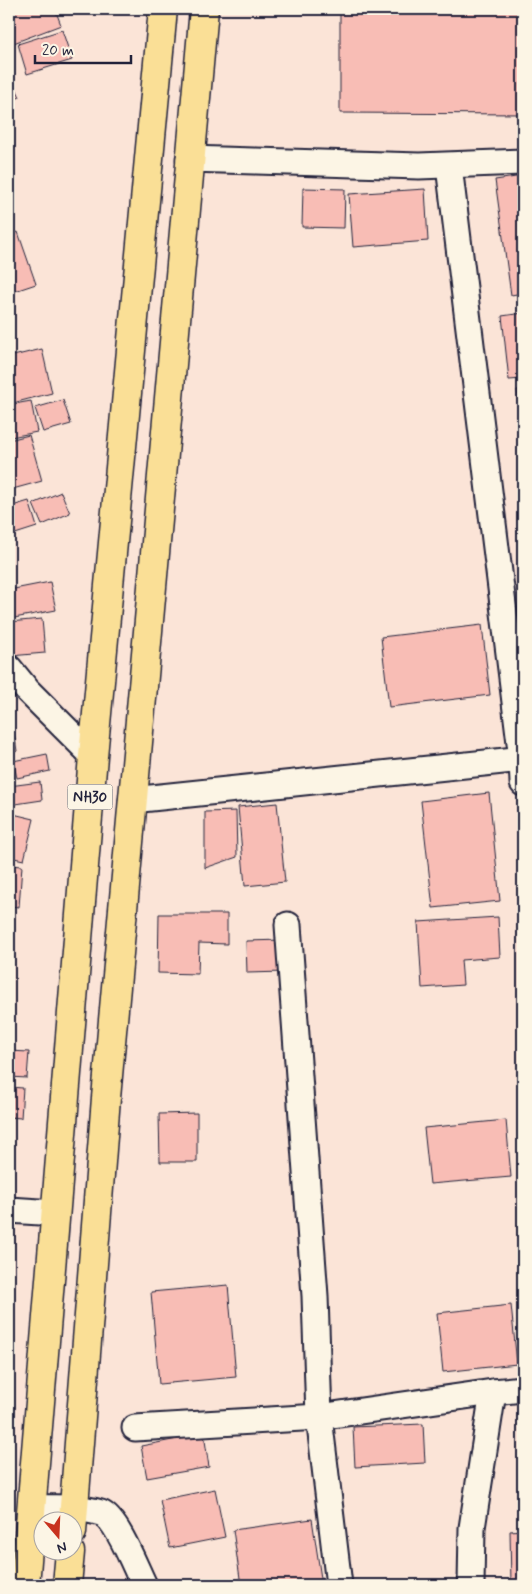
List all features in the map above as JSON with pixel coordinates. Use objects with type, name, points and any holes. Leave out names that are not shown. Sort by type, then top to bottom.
[{"type":"highway","name":"NH30","points":[[25,1585],[94,756],[163,9]]},
{"type":"highway","name":"NH30","points":[[75,1512],[106,1098],[204,9]]},
{"type":"highway","points":[[67,1585],[69,1562]]},
{"type":"street","points":[[190,160],[419,166],[523,162]]},
{"type":"street","points":[[132,800],[523,767],[449,166]]},
{"type":"street","points":[[9,668],[27,690],[94,756]]},
{"type":"street","points":[[288,925],[315,1296],[319,1417],[339,1585]]},
{"type":"street","points":[[9,1210],[56,1213]]},
{"type":"street","points":[[135,1428],[319,1417],[523,1389]]},
{"type":"street","points":[[470,1585],[474,1520],[493,1392]]},
{"type":"street","points":[[31,1508],[45,1512]]},
{"type":"street","points":[[82,1518],[103,1514],[118,1530],[144,1585]]},
{"type":"building","points":[[9,9],[55,9],[61,25],[11,44],[9,39]]},
{"type":"building","points":[[340,9],[523,9],[523,114],[340,113]]},
{"type":"building","points":[[62,30],[72,60],[27,74],[18,44]]},
{"type":"building","points":[[9,73],[20,97],[9,102]]},
{"type":"building","points":[[523,176],[523,293],[511,295],[495,180]]},
{"type":"building","points":[[303,188],[345,189],[344,228],[302,227]]},
{"type":"building","points":[[425,189],[428,241],[353,247],[349,194]]},
{"type":"building","points":[[18,232],[36,284],[9,293],[9,235]]},
{"type":"building","points":[[523,313],[523,379],[509,380],[502,316]]},
{"type":"building","points":[[42,349],[52,393],[9,404],[9,357]]},
{"type":"building","points":[[523,389],[523,441],[517,390]]},
{"type":"building","points":[[63,400],[71,424],[43,432],[35,408]]},
{"type":"building","points":[[31,401],[37,432],[11,437],[9,405]]},
{"type":"building","points":[[29,435],[42,481],[9,490],[9,440]]},
{"type":"building","points":[[61,492],[70,513],[42,525],[33,504]]},
{"type":"building","points":[[29,501],[37,527],[9,536],[9,507]]},
{"type":"building","points":[[50,582],[56,610],[9,619],[9,590]]},
{"type":"building","points":[[42,619],[45,653],[10,656],[9,622]]},
{"type":"building","points":[[482,625],[490,695],[389,707],[381,637]]},
{"type":"building","points":[[13,727],[17,751],[9,756],[9,728]]},
{"type":"building","points":[[47,754],[50,771],[17,778],[13,761]]},
{"type":"building","points":[[40,782],[42,800],[9,805],[9,786]]},
{"type":"building","points":[[489,793],[500,901],[433,908],[421,801]]},
{"type":"building","points":[[277,803],[285,882],[245,886],[238,807]]},
{"type":"building","points":[[236,811],[237,857],[205,868],[205,812]]},
{"type":"building","points":[[9,813],[34,819],[24,860],[9,857]]},
{"type":"building","points":[[9,865],[22,866],[19,907],[9,906]]},
{"type":"building","points":[[159,914],[227,914],[227,944],[199,943],[198,974],[158,973]]},
{"type":"building","points":[[498,917],[500,957],[461,960],[463,985],[422,988],[418,922]]},
{"type":"building","points":[[283,940],[284,972],[247,973],[246,941]]},
{"type":"building","points":[[9,1025],[12,1025],[11,1049],[9,1049]]},
{"type":"building","points":[[9,1051],[29,1052],[27,1078],[9,1077]]},
{"type":"building","points":[[9,1087],[23,1088],[21,1118],[9,1117]]},
{"type":"building","points":[[197,1113],[197,1162],[160,1162],[159,1114]]},
{"type":"building","points":[[506,1120],[511,1177],[430,1184],[424,1128]]},
{"type":"building","points":[[228,1285],[236,1377],[159,1384],[151,1292]]},
{"type":"building","points":[[511,1305],[517,1364],[443,1372],[437,1313]]},
{"type":"building","points":[[423,1424],[425,1463],[355,1467],[353,1427]]},
{"type":"building","points":[[204,1434],[209,1467],[147,1478],[141,1446]]},
{"type":"building","points":[[215,1489],[225,1537],[170,1548],[160,1500]]},
{"type":"building","points":[[312,1519],[322,1585],[241,1585],[233,1530]]},
{"type":"building","points":[[523,1530],[523,1585],[511,1585],[510,1531]]}]
